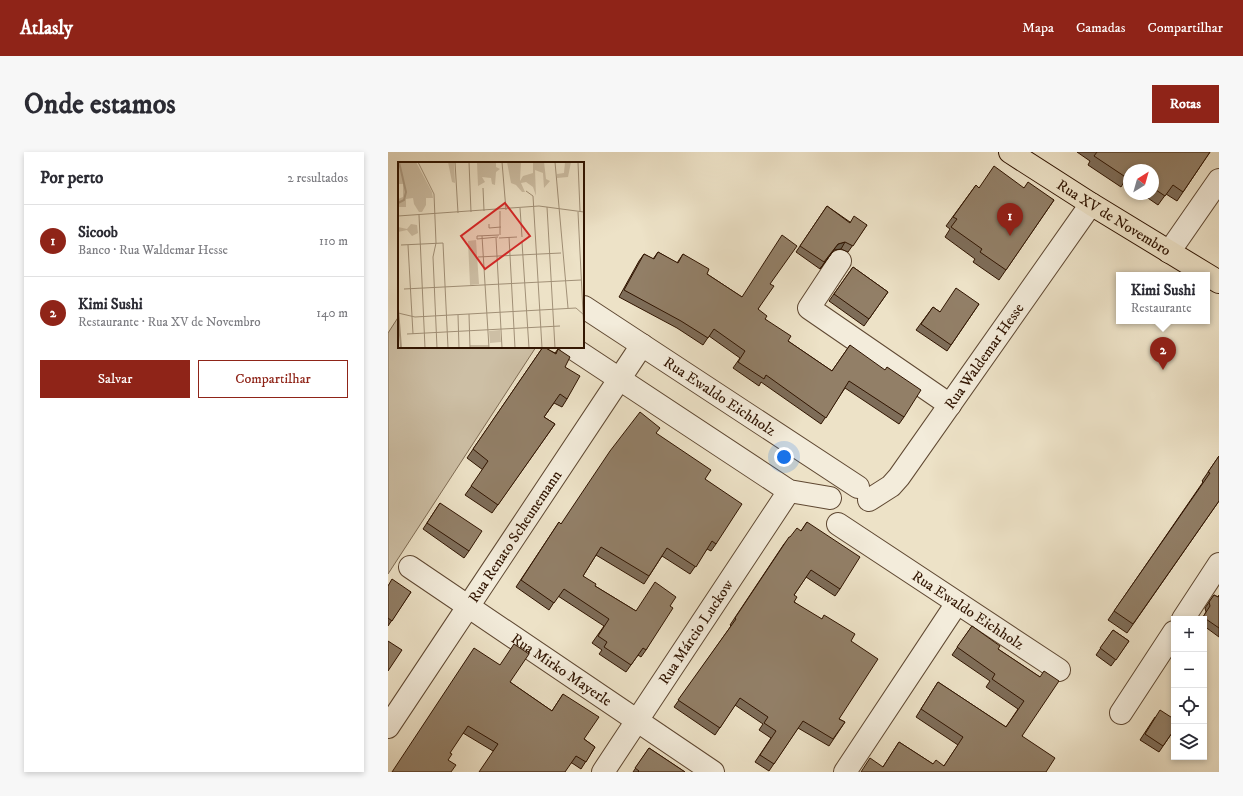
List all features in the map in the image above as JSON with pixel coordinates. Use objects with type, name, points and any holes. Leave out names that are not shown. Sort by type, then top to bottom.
[{"type":"main road","name":"Rua XV de Novembro","points":[[1010,152],[1090,204],[1202,272]]},
{"type":"main road","name":"Rua XV de Novembro","points":[[1210,277],[1219,282]]},
{"type":"street","points":[[1169,252],[1219,180]]},
{"type":"street","name":"Rua Waldemar Hesse","points":[[863,494],[891,486],[899,477],[1090,204]]},
{"type":"street","points":[[840,261],[809,308],[950,405]]},
{"type":"street","name":"Rua Ewaldo Eichholz","points":[[584,307],[863,494]]},
{"type":"street","name":"Rua Renato Scheunemann","points":[[388,727],[642,345]]},
{"type":"street","points":[[572,348],[789,491],[830,498]]},
{"type":"street","points":[[851,485],[863,494],[869,512],[862,523],[850,527],[838,524],[829,512],[830,498],[838,488],[851,485]]},
{"type":"street","name":"Rua Márcio Luckow","points":[[603,772],[789,491]]},
{"type":"street","name":"Rua Ewaldo Eichholz","points":[[838,524],[1059,670]]},
{"type":"street","points":[[1185,616],[1219,564]]},
{"type":"street","name":"Rua Mirko Mayerle","points":[[410,567],[714,772]]},
{"type":"street","points":[[845,772],[957,602]]},
{"type":"street","points":[[1121,713],[1171,637]]},
{"type":"shaded area","points":[[398,318],[398,348],[535,348],[388,574],[388,333]]},
{"type":"building","points":[[1097,152],[1210,152],[1183,192],[1173,185],[1165,196],[1159,192],[1159,164],[1123,164],[1123,175],[1094,156]]},
{"type":"building","points":[[994,166],[1024,188],[1028,182],[1054,200],[1006,270],[980,252],[982,249],[951,227],[957,219],[953,217],[976,185],[979,188]]},
{"type":"building","points":[[827,206],[850,223],[854,216],[867,225],[853,246],[845,242],[838,244],[824,262],[800,246]]},
{"type":"building","points":[[782,235],[797,246],[770,284],[774,286],[758,309],[767,316],[765,319],[791,336],[788,341],[832,371],[850,345],[885,370],[887,367],[921,390],[904,417],[849,381],[826,418],[766,375],[764,379],[738,362],[745,351],[714,329],[708,338],[681,321],[624,290],[644,254],[654,259],[658,252],[678,263],[683,254],[709,269],[707,274],[742,297]]},
{"type":"building","points":[[853,267],[888,292],[869,319],[834,294]]},
{"type":"building","points":[[956,288],[979,304],[951,345],[921,324],[933,307],[940,312]]},
{"type":"building","points":[[542,348],[546,348],[556,354],[558,349],[570,357],[565,367],[580,376],[567,399],[560,394],[544,417],[555,424],[498,505],[471,486],[488,461],[473,449]]},
{"type":"building","points":[[640,412],[660,428],[656,433],[711,470],[705,479],[742,504],[716,544],[712,541],[696,567],[667,548],[649,576],[601,547],[583,576],[596,584],[595,586],[636,611],[655,582],[676,597],[670,606],[673,608],[646,650],[643,648],[631,665],[604,647],[607,642],[598,636],[609,619],[564,589],[554,603],[521,580],[559,522],[561,524],[610,451]]},
{"type":"building","points":[[1219,456],[1219,501],[1133,624],[1114,611],[1210,473],[1208,472]]},
{"type":"building","points":[[440,503],[482,531],[469,551],[427,523]]},
{"type":"building","points":[[807,522],[860,557],[840,589],[811,570],[794,595],[797,597],[794,602],[822,619],[824,615],[855,634],[851,641],[878,659],[839,719],[845,722],[833,739],[803,721],[774,764],[760,755],[776,731],[764,723],[768,717],[740,698],[720,728],[678,700],[736,619],[735,618],[789,537],[797,528],[801,531]]},
{"type":"building","points":[[392,579],[411,592],[392,621],[388,618],[388,586]]},
{"type":"building","points":[[1214,595],[1219,596],[1219,628],[1207,620],[1207,616],[1204,616],[1210,606],[1209,602]]},
{"type":"building","points":[[972,626],[1000,646],[998,649],[1040,677],[1044,671],[1059,681],[1022,736],[1055,758],[1046,772],[861,772],[870,758],[883,767],[899,742],[933,764],[936,760],[944,766],[963,737],[921,709],[938,682],[1006,727],[1024,701],[992,679],[995,674],[957,647]]},
{"type":"building","points":[[1113,630],[1129,641],[1116,660],[1100,648]]},
{"type":"building","points":[[388,641],[402,650],[388,671]]},
{"type":"building","points":[[514,644],[529,654],[510,682],[552,711],[563,694],[599,717],[584,739],[595,747],[586,762],[576,756],[565,772],[479,772],[498,744],[468,726],[450,753],[452,754],[448,760],[456,765],[451,772],[392,772],[474,648],[500,665]]},
{"type":"building","points":[[1160,710],[1171,717],[1171,734],[1163,746],[1145,734]]},
{"type":"building","points":[[649,748],[685,772],[638,772],[639,771],[635,768]]},
{"type":"place","name":"Sicoob","points":[[1010,236]]},
{"type":"place","name":"Kimi Sushi","points":[[1163,370]]}]
